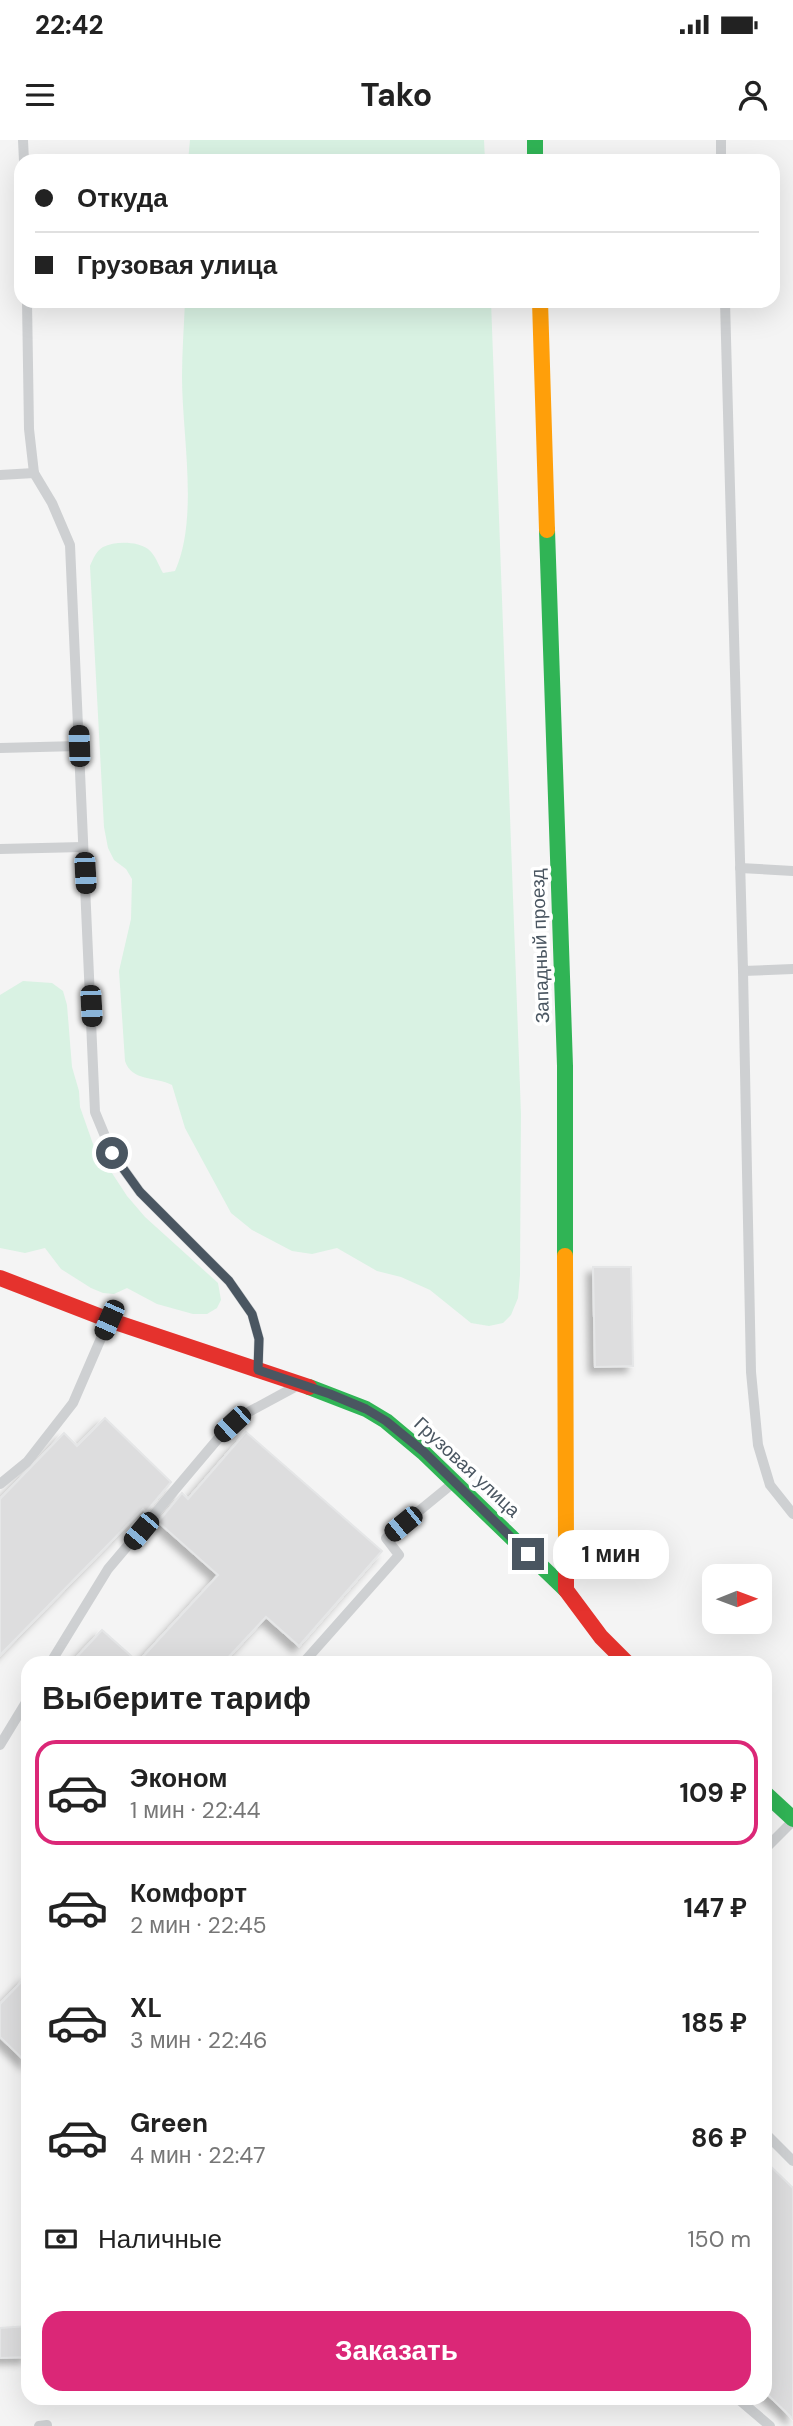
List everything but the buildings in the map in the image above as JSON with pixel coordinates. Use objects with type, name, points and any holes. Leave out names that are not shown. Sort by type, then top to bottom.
[{"type":"main road","name":"Западный проезд","points":[[540,308],[565,1066],[566,1590]]},
{"type":"main road","name":"Грузовая улица","points":[[0,1278],[109,1320],[301,1384],[366,1409],[386,1421],[424,1452],[566,1590],[601,1637],[620,1656]]},
{"type":"main road","points":[[772,1800],[793,1820]]},
{"type":"lane","points":[[27,308],[29,429],[34,474],[52,503],[70,545],[95,1112],[112,1153],[140,1192],[229,1281],[252,1314],[259,1339],[258,1370]]},
{"type":"lane","points":[[725,308],[751,1372],[758,1445],[770,1485],[793,1514]]},
{"type":"lane","points":[[0,475],[34,474]]},
{"type":"lane","points":[[0,748],[79,746]]},
{"type":"lane","points":[[0,849],[83,847]]},
{"type":"lane","points":[[740,868],[793,871]]},
{"type":"lane","points":[[743,971],[793,969]]},
{"type":"lane","points":[[0,1484],[27,1462],[73,1403],[109,1320]]},
{"type":"lane","points":[[55,1656],[108,1569],[222,1434],[243,1415],[301,1384]]},
{"type":"lane","points":[[309,1656],[399,1555],[386,1538],[454,1482]]},
{"type":"lane","points":[[0,1745],[21,1710]]},
{"type":"lane","points":[[772,1842],[793,1820]]},
{"type":"lane","points":[[772,2140],[793,2161]]},
{"type":"lane","points":[[745,2405],[770,2426]]},
{"type":"lane","points":[[39,2426],[47,2426]]},
{"type":"green space","points":[[190,140],[484,140],[485,154],[189,154]]},
{"type":"green space","points":[[185,308],[491,308],[521,1114],[520,1275],[518,1298],[511,1315],[503,1323],[489,1326],[471,1323],[430,1290],[401,1277],[377,1271],[337,1248],[312,1254],[292,1251],[252,1230],[231,1213],[185,1128],[172,1085],[138,1075],[128,1068],[125,1061],[119,971],[131,919],[132,879],[126,869],[114,860],[108,848],[104,827],[90,566],[103,547],[126,543],[138,544],[148,549],[163,573],[175,571],[182,550],[188,502],[182,377]]},
{"type":"green space","points":[[23,981],[52,983],[63,991],[67,1005],[72,1067],[79,1091],[80,1107],[93,1144],[127,1196],[145,1217],[218,1283],[221,1300],[217,1308],[207,1314],[193,1314],[157,1304],[127,1288],[114,1294],[103,1293],[61,1269],[45,1248],[25,1253],[0,1248],[0,995]]},
{"type":"traffic: fast","points":[[535,140],[535,154]]},
{"type":"traffic: fast","points":[[547,530],[565,1066],[565,1256]]},
{"type":"traffic: fast","points":[[309,1387],[366,1409],[386,1421],[423,1452],[566,1590]]},
{"type":"traffic: fast","points":[[772,1800],[793,1819]]},
{"type":"traffic: slow","points":[[540,308],[547,530]]},
{"type":"traffic: slow","points":[[565,1256],[566,1547]]},
{"type":"traffic: jam","points":[[0,1278],[109,1320],[309,1387]]},
{"type":"traffic: jam","points":[[566,1547],[566,1590],[601,1637],[620,1656]]},
{"type":"route","points":[[112,1153],[140,1192],[229,1281],[252,1314],[259,1339],[258,1370],[330,1394],[366,1409],[386,1421],[424,1452],[528,1554]]}]
